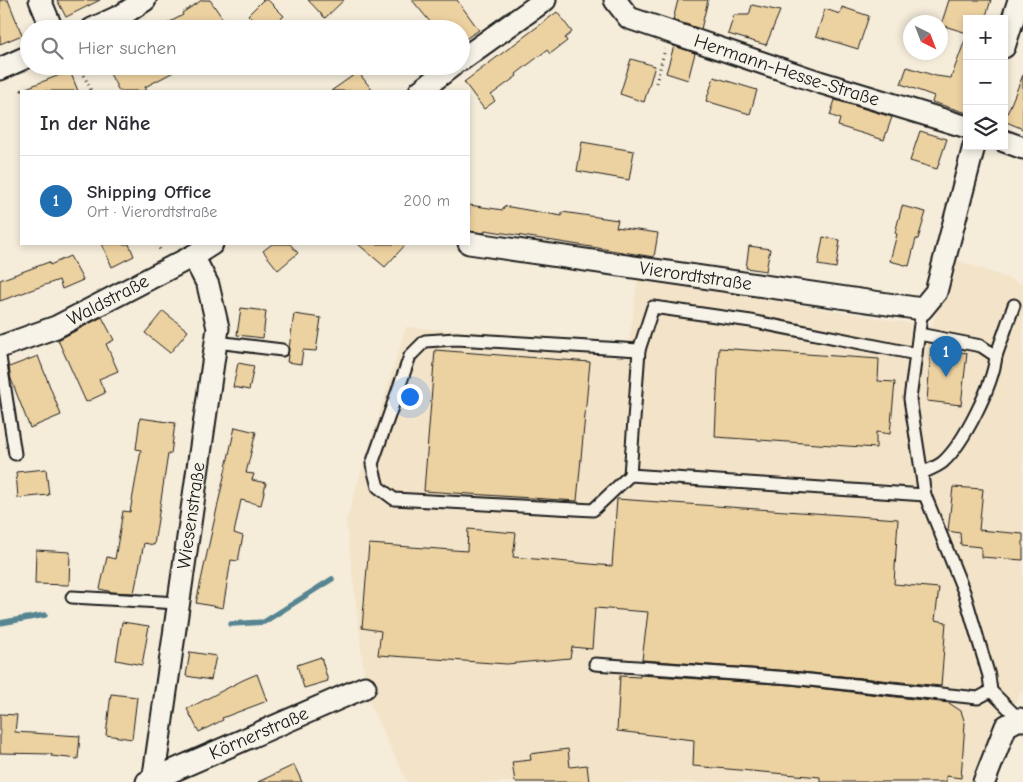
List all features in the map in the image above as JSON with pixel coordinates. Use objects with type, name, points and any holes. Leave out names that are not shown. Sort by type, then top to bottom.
[{"type":"street","points":[[40,0],[48,20]]},
{"type":"street","points":[[111,20],[144,0]]},
{"type":"street","points":[[470,54],[545,0]]},
{"type":"street","name":"Hermann-Hesse-Straße","points":[[614,0],[629,18],[819,82],[963,126]]},
{"type":"street","points":[[1008,34],[1019,0]]},
{"type":"street","points":[[0,68],[20,60]]},
{"type":"street","points":[[421,90],[440,75]]},
{"type":"street","points":[[1008,142],[1023,148]]},
{"type":"street","points":[[922,309],[936,292],[973,150]]},
{"type":"street","name":"Vierordtstraße","points":[[470,243],[922,309]]},
{"type":"street","name":"Waldstraße","points":[[0,347],[56,327],[193,256],[210,245]]},
{"type":"street","name":"Wiesenstraße","points":[[151,781],[218,328],[208,285],[193,256]]},
{"type":"street","name":"Körnerstraße","points":[[151,781],[365,687]]},
{"type":"street","points":[[984,782],[1006,726],[1021,719]]},
{"type":"lane","points":[[922,473],[942,463],[962,439],[977,410],[995,366],[996,356],[1014,305]]},
{"type":"lane","points":[[639,350],[456,339],[425,341],[410,356],[372,464],[378,487],[394,499],[593,510],[630,476],[639,350],[653,307],[751,321],[916,354]]},
{"type":"lane","points":[[922,309],[910,399],[925,495],[964,592],[989,676],[991,691],[1021,719]]},
{"type":"lane","points":[[919,334],[980,346],[996,356]]},
{"type":"lane","points":[[216,342],[282,350]]},
{"type":"lane","points":[[0,357],[15,454]]},
{"type":"lane","points":[[630,476],[925,495]]},
{"type":"lane","points":[[72,597],[178,603]]},
{"type":"lane","points":[[595,664],[791,678],[978,698],[991,691]]},
{"type":"path","points":[[656,83],[663,54],[672,33]]},
{"type":"path","points":[[84,75],[91,90]]},
{"type":"shaded area","points":[[952,258],[1023,284],[1023,690],[989,744],[974,782],[407,782],[367,698],[346,521],[406,327],[629,342],[638,278],[932,327]]},
{"type":"building","points":[[0,0],[8,0],[20,30],[20,36],[0,44]]},
{"type":"building","points":[[57,0],[100,0],[66,17]]},
{"type":"building","points":[[202,0],[210,0],[223,19],[174,20],[183,15],[182,13]]},
{"type":"building","points":[[263,0],[268,0],[284,16],[280,20],[253,20],[248,15]]},
{"type":"building","points":[[308,0],[344,0],[325,18]]},
{"type":"building","points":[[412,0],[457,0],[479,30],[470,36],[470,20],[429,20]]},
{"type":"building","points":[[678,0],[708,0],[701,29],[673,20]]},
{"type":"building","points":[[949,0],[991,0],[986,15],[963,15],[963,32],[948,27],[948,15],[944,15]]},
{"type":"building","points":[[752,5],[780,11],[766,45],[728,34],[734,15],[749,15]]},
{"type":"building","points":[[842,7],[869,16],[858,49],[816,36],[825,9],[840,14]]},
{"type":"building","points":[[557,12],[572,32],[565,38],[567,41],[550,54],[547,50],[491,95],[495,101],[484,109],[464,82]]},
{"type":"building","points":[[963,45],[963,112],[932,102],[934,96],[901,84],[907,67],[936,76],[951,78]]},
{"type":"building","points":[[674,46],[695,53],[688,80],[666,73]]},
{"type":"building","points":[[631,59],[655,66],[644,102],[620,94]]},
{"type":"building","points":[[60,75],[72,75],[78,90],[21,90]]},
{"type":"building","points":[[111,75],[168,75],[145,87],[146,90],[118,90]]},
{"type":"building","points":[[354,75],[360,75],[372,90],[332,90]]},
{"type":"building","points":[[1023,75],[1023,129],[1008,123],[1008,111]]},
{"type":"building","points":[[714,77],[757,90],[750,114],[706,101]]},
{"type":"building","points":[[835,100],[892,117],[884,140],[838,126],[840,119],[830,115]]},
{"type":"building","points":[[920,131],[947,139],[937,169],[910,161]]},
{"type":"building","points":[[582,142],[634,151],[629,180],[577,171]]},
{"type":"building","points":[[470,205],[503,210],[504,206],[562,216],[562,212],[618,220],[616,227],[658,233],[654,257],[485,230],[484,233],[470,231]]},
{"type":"building","points":[[902,206],[926,212],[909,266],[890,261]]},
{"type":"building","points":[[823,237],[840,240],[836,268],[818,265]]},
{"type":"building","points":[[102,245],[129,245],[134,256],[112,267]]},
{"type":"building","points":[[271,245],[291,245],[298,253],[278,270],[263,251]]},
{"type":"building","points":[[359,245],[405,245],[385,267]]},
{"type":"building","points":[[749,246],[770,249],[766,271],[746,268]]},
{"type":"building","points":[[70,256],[83,280],[62,289],[59,280],[0,301],[0,280],[49,262],[50,265]]},
{"type":"building","points":[[241,308],[266,311],[263,338],[237,335]]},
{"type":"building","points":[[163,311],[188,331],[170,353],[145,333]]},
{"type":"building","points":[[294,314],[321,318],[316,351],[303,350],[301,364],[287,362]]},
{"type":"building","points":[[102,317],[114,340],[106,344],[118,371],[99,379],[105,393],[86,402],[58,340]]},
{"type":"building","points":[[719,348],[879,359],[878,381],[895,382],[890,434],[876,432],[876,448],[715,437]]},
{"type":"building","points":[[931,348],[967,353],[961,405],[927,401]]},
{"type":"building","points":[[435,350],[590,362],[577,501],[424,491]]},
{"type":"building","points":[[38,356],[61,415],[30,428],[11,379],[9,367]]},
{"type":"building","points":[[238,363],[254,366],[249,390],[233,387]]},
{"type":"building","points":[[140,418],[175,423],[171,454],[168,454],[154,545],[144,543],[134,593],[112,592],[100,589],[107,557],[115,559],[123,511],[130,512],[141,450],[136,449]]},
{"type":"building","points":[[235,427],[256,432],[246,473],[254,474],[252,480],[266,483],[261,505],[241,500],[234,533],[243,536],[238,561],[231,560],[223,608],[196,603]]},
{"type":"building","points":[[46,469],[49,495],[18,498],[16,472]]},
{"type":"building","points":[[953,487],[983,489],[979,530],[1023,534],[1023,560],[981,557],[981,547],[961,545],[960,533],[948,531]]},
{"type":"building","points":[[617,499],[898,519],[894,584],[939,588],[935,620],[946,622],[941,686],[792,671],[642,660],[648,612],[595,608],[592,649],[572,647],[570,658],[507,664],[378,655],[381,631],[362,628],[369,544],[467,551],[468,529],[516,533],[513,557],[612,566]]},
{"type":"building","points":[[36,550],[70,552],[69,585],[35,584]]},
{"type":"building","points":[[122,622],[149,626],[142,665],[116,660]]},
{"type":"building","points":[[190,652],[216,656],[211,680],[186,676]]},
{"type":"building","points":[[321,657],[328,681],[304,688],[297,665]]},
{"type":"building","points":[[257,674],[267,701],[222,718],[223,720],[199,732],[187,709]]},
{"type":"building","points":[[640,675],[790,685],[949,703],[961,711],[965,723],[961,778],[946,776],[946,782],[820,782],[820,777],[693,766],[694,740],[617,731],[620,676],[640,677]]},
{"type":"building","points":[[111,694],[137,697],[132,739],[106,735]]},
{"type":"building","points":[[0,714],[17,715],[15,732],[80,736],[78,759],[51,756],[52,754],[0,753]]},
{"type":"building","points":[[568,749],[570,767],[587,765],[589,782],[515,782],[512,762],[531,760],[530,754]]},
{"type":"building","points":[[294,765],[302,782],[258,782]]},
{"type":"waterway","points":[[231,624],[264,622],[332,579]]},
{"type":"waterway","points":[[0,623],[45,615]]},
{"type":"place","name":"Shipping Office","points":[[946,377]]}]
